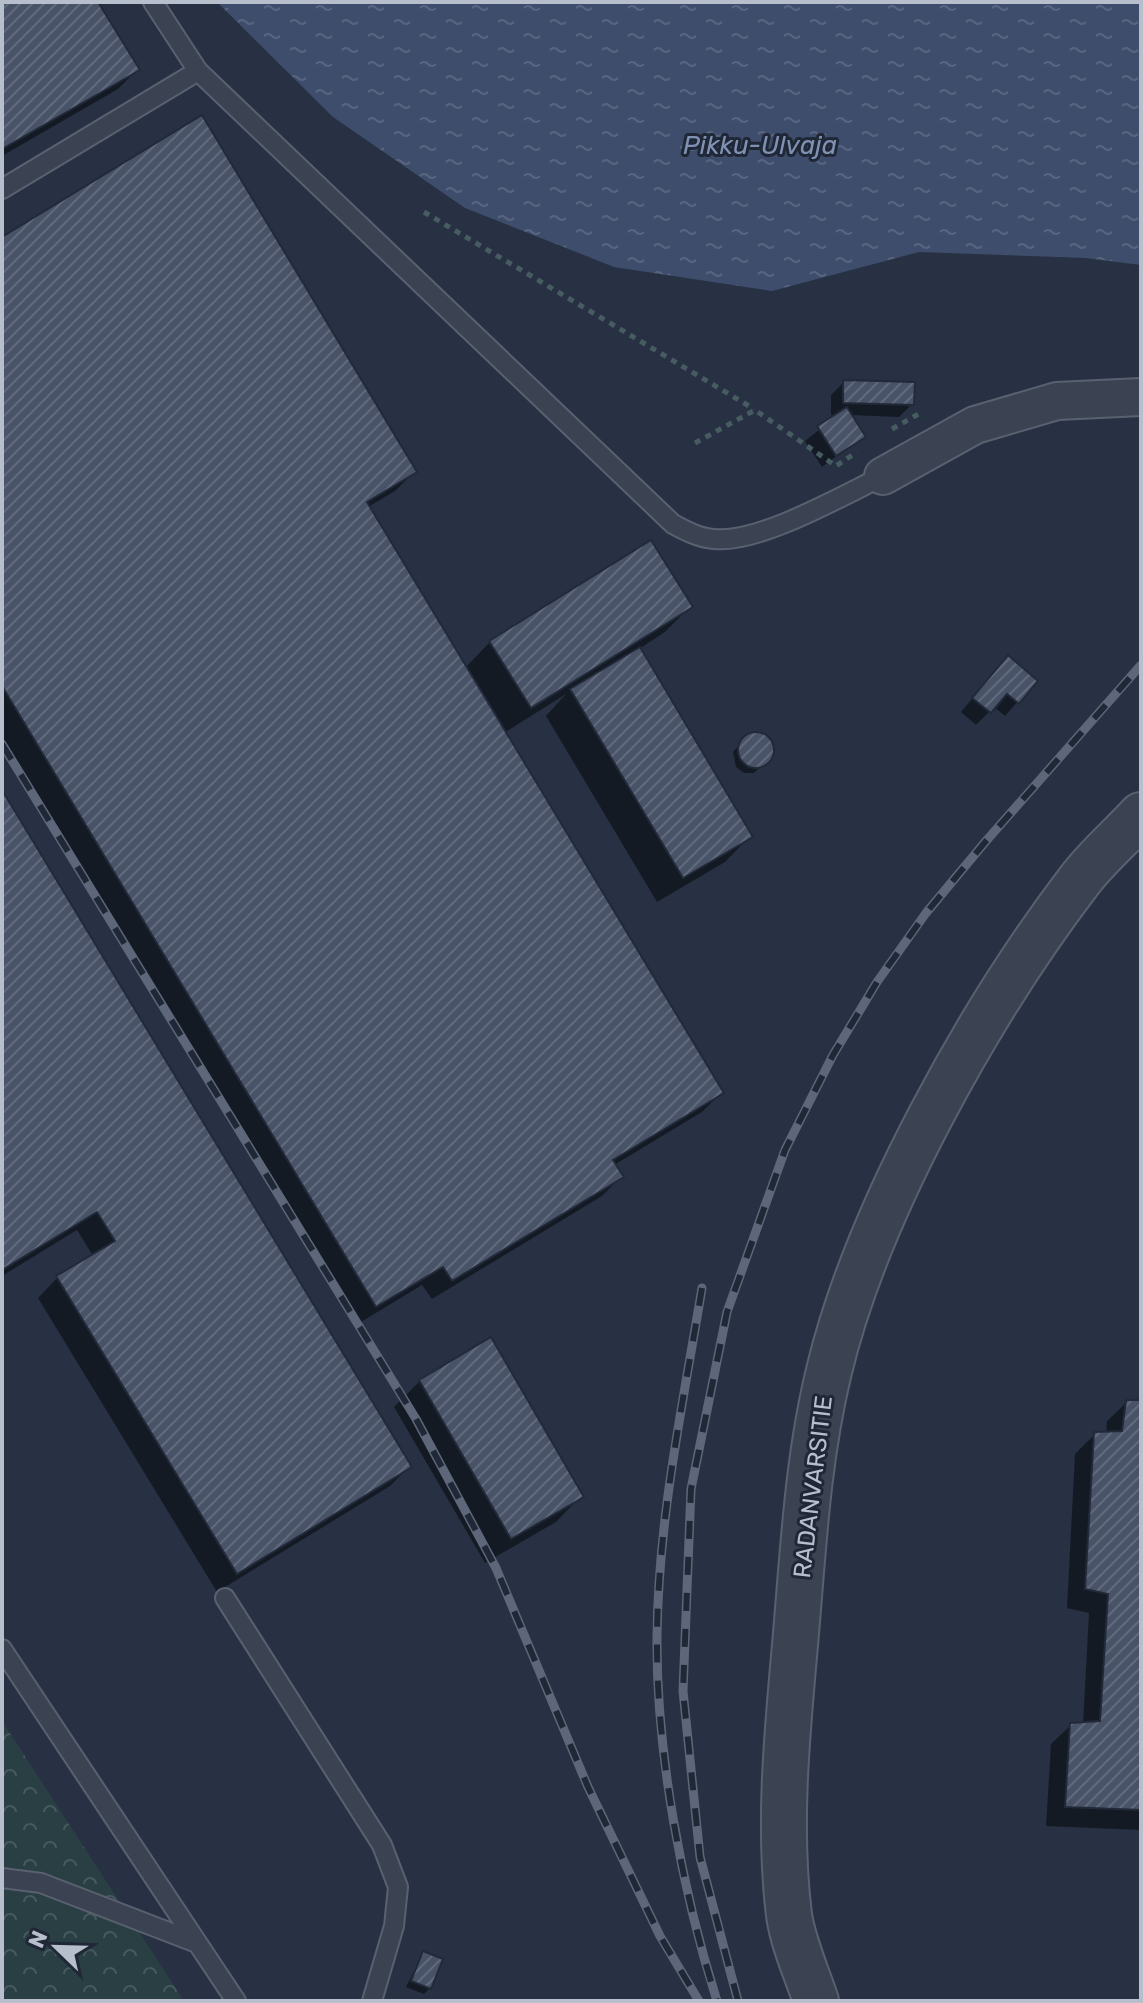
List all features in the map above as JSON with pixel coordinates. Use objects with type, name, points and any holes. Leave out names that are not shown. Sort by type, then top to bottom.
[{"type":"street","points":[[874,462],[975,425],[1057,401],[1141,397]]},
{"type":"street","name":"RADANVARSITIE","points":[[816,2001],[789,1918],[784,1812],[789,1708],[811,1468],[829,1370],[868,1250],[914,1153],[965,1058],[1020,967],[1081,879],[1141,815]]},
{"type":"lane","points":[[153,2],[198,71],[673,524],[713,539],[738,539],[798,516],[874,462]]},
{"type":"lane","points":[[2,189],[198,71]]},
{"type":"lane","points":[[225,1598],[388,1859],[398,1887],[394,1926],[372,2001]]},
{"type":"lane","points":[[2,1649],[236,2001]]},
{"type":"lane","points":[[2,1878],[41,1883],[197,1943]]},
{"type":"path","points":[[424,212],[755,410],[836,466],[874,462]]},
{"type":"path","points":[[695,443],[755,410]]},
{"type":"green space","points":[[2,1721],[184,2001],[2,2001]]},
{"type":"water","name":"Pikku-Ulvaja","points":[[217,2],[1141,2],[1141,265],[1086,258],[919,252],[772,291],[614,267],[465,208],[333,117]]},
{"type":"building","points":[[2,2],[98,2],[140,70],[2,149]]},
{"type":"building","points":[[202,115],[417,472],[367,502],[724,1093],[613,1160],[624,1177],[452,1281],[443,1267],[376,1307],[2,686],[2,237]]},
{"type":"building","points":[[843,380],[915,382],[914,405],[843,403]]},
{"type":"building","points":[[847,407],[866,437],[836,456],[817,426]]},
{"type":"building","points":[[651,540],[693,607],[531,708],[489,641]]},
{"type":"building","points":[[640,647],[753,837],[683,878],[570,689]]},
{"type":"building","points":[[1008,655],[1038,681],[1019,704],[1007,694],[991,713],[972,698]]},
{"type":"building","points":[[756,732],[769,737],[774,750],[769,763],[756,768],[743,763],[738,750],[743,737]]},
{"type":"building","points":[[2,790],[412,1467],[237,1574],[56,1276],[115,1241],[97,1212],[2,1270]]},
{"type":"building","points":[[491,1337],[584,1497],[511,1539],[419,1380]]},
{"type":"building","points":[[1126,1400],[1141,1400],[1141,1810],[1065,1807],[1070,1723],[1100,1721],[1108,1594],[1085,1589],[1094,1432],[1122,1431]]},
{"type":"building","points":[[423,1951],[443,1959],[431,1989],[411,1981]]},
{"type":"railway","points":[[738,2001],[700,1857],[683,1691],[691,1489],[727,1312],[785,1150],[833,1055],[877,982],[926,913],[1141,665]]},
{"type":"railway","points":[[2,744],[416,1419],[496,1568],[588,1787],[660,1936],[699,2001]]},
{"type":"railway","points":[[702,1288],[667,1505],[657,1637],[666,1774],[682,1868],[717,2001]]}]
